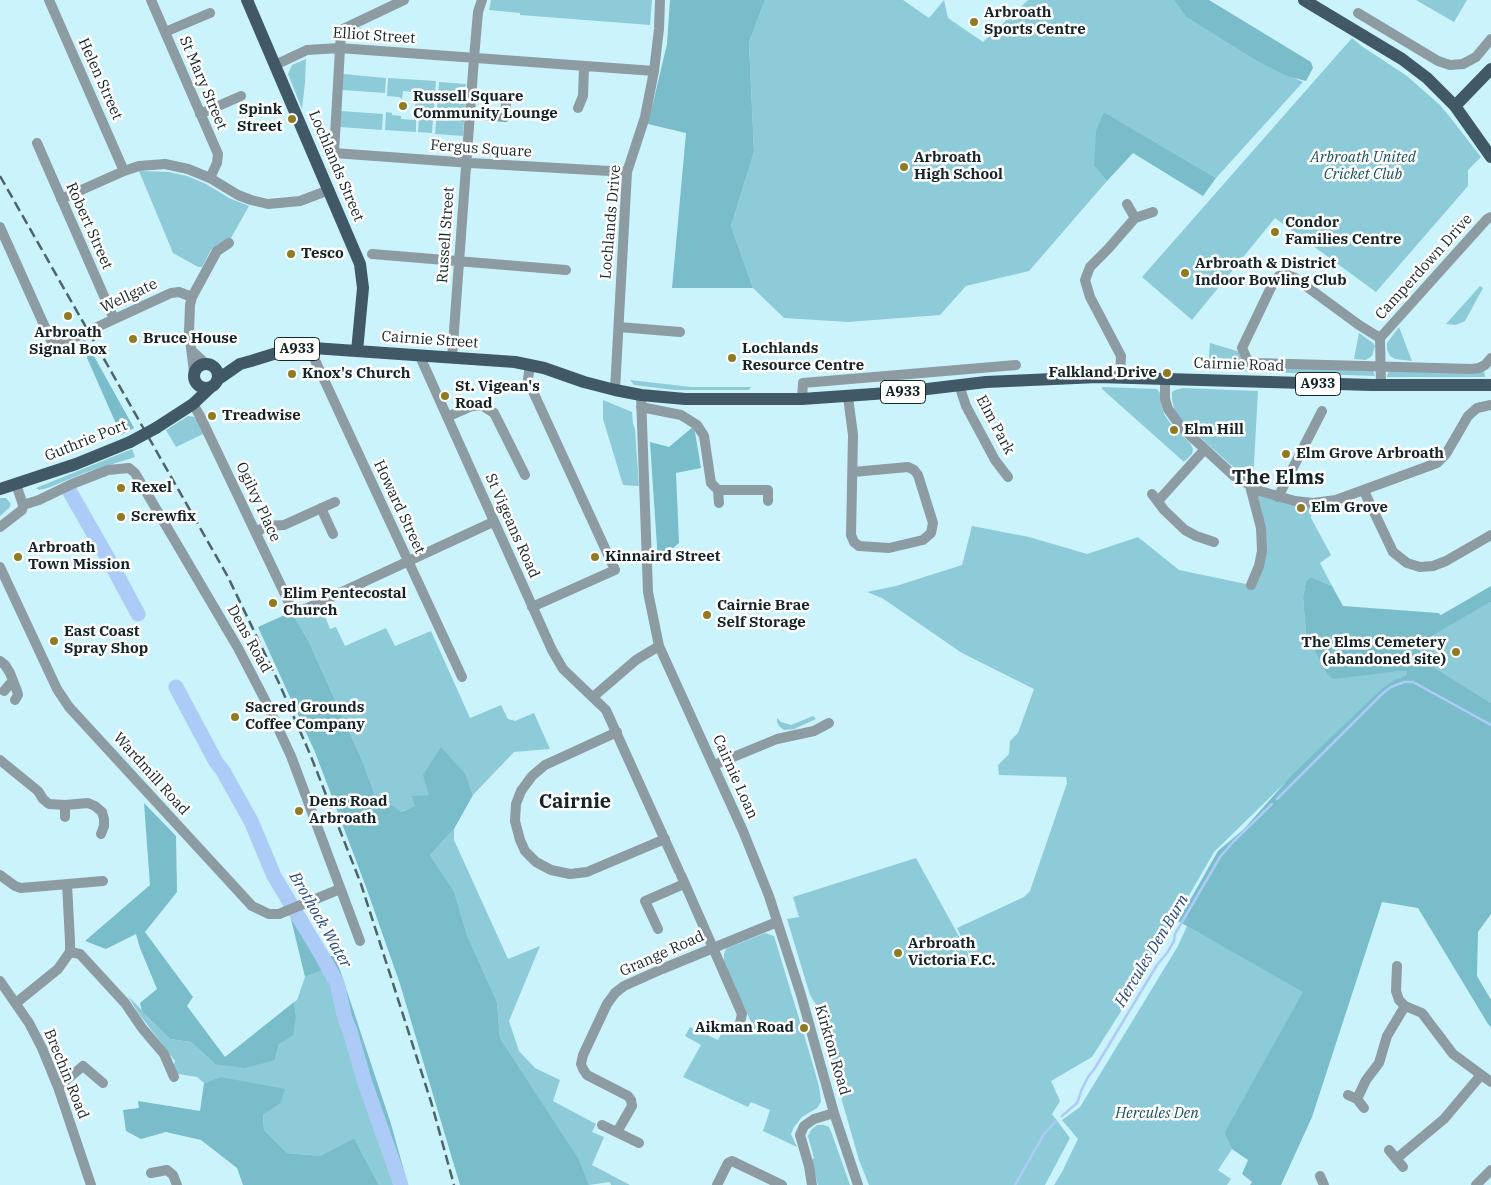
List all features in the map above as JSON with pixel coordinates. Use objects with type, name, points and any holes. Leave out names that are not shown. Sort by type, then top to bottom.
[{"type":"main road","name":"Lochlands Street","points":[[247,0],[356,252],[363,288],[357,351]]},
{"type":"main road","points":[[1304,0],[1380,45],[1434,84],[1455,106],[1491,158]]},
{"type":"main road","points":[[1455,106],[1491,69]]},
{"type":"main road","name":"Cairnie Street","points":[[209,364],[240,364],[297,348],[313,348],[530,365],[615,390]]},
{"type":"main road","points":[[209,364],[218,373],[214,384],[203,388],[194,376],[198,366],[209,364]]},
{"type":"main road","name":"Cairnie Street","points":[[214,384],[240,364]]},
{"type":"main road","name":"Guthrie Port","points":[[180,412],[192,393],[194,376]]},
{"type":"main road","name":"Cairnie Road","points":[[615,390],[641,401],[848,397],[986,382],[1056,378],[1120,377],[1381,386],[1491,385]]},
{"type":"main road","name":"Guthrie Port","points":[[0,489],[76,464],[130,442],[193,404],[214,384]]},
{"type":"street","name":"Helen Street","points":[[49,0],[124,171]]},
{"type":"street","name":"St Mary Street","points":[[151,0],[218,154],[218,163],[210,178]]},
{"type":"street","points":[[339,48],[343,29],[404,0]]},
{"type":"street","points":[[474,58],[478,12],[482,0]]},
{"type":"street","name":"Lochlands Drive","points":[[615,390],[627,172],[645,117],[654,71],[660,0]]},
{"type":"street","points":[[165,32],[210,13]]},
{"type":"street","points":[[1358,13],[1438,61],[1450,65],[1464,64],[1476,57],[1491,40]]},
{"type":"street","points":[[1380,45],[1389,32]]},
{"type":"street","name":"Elliot Street","points":[[275,65],[307,50],[339,48],[654,71]]},
{"type":"street","name":"Fergus Square","points":[[339,48],[334,153],[627,172]]},
{"type":"street","name":"Russell Street","points":[[452,358],[474,58]]},
{"type":"street","points":[[578,108],[583,96],[584,67]]},
{"type":"street","points":[[200,114],[241,96]]},
{"type":"street","points":[[470,114],[505,117],[506,103]]},
{"type":"street","name":"Robert Street","points":[[37,144],[114,319]]},
{"type":"street","points":[[61,199],[124,171],[139,166],[164,164],[188,169],[210,178],[238,195],[268,204],[300,201],[329,190]]},
{"type":"street","points":[[1127,204],[1135,218]]},
{"type":"street","points":[[1120,377],[1121,356],[1090,297],[1085,280],[1090,267],[1135,218],[1153,212]]},
{"type":"street","name":"Camperdown Drive","points":[[1380,338],[1487,218],[1491,217]]},
{"type":"street","name":"Wellgate","points":[[1,230],[53,346],[171,293],[179,292],[192,296]]},
{"type":"street","points":[[194,376],[193,352],[189,332],[192,296],[217,251],[229,243]]},
{"type":"street","points":[[372,254],[566,270]]},
{"type":"street","points":[[1381,386],[1381,366],[1380,338],[1295,278],[1287,275],[1279,276],[1274,281],[1242,348],[1248,360],[1255,364],[1381,366],[1472,369],[1486,365],[1491,358]]},
{"type":"street","points":[[619,327],[680,332]]},
{"type":"street","name":"Howard Street","points":[[313,348],[314,358],[462,677]]},
{"type":"street","points":[[193,352],[209,364]]},
{"type":"street","name":"St Vigeans Road","points":[[421,356],[493,522],[552,650],[563,669],[593,697]]},
{"type":"street","points":[[530,365],[528,379],[530,385],[615,570],[532,607]]},
{"type":"street","points":[[802,399],[803,383],[1016,365]]},
{"type":"street","points":[[985,367],[986,382]]},
{"type":"street","points":[[1166,379],[1165,399],[1168,409],[1181,427],[1234,476],[1250,486],[1295,502],[1336,500],[1437,463],[1446,454],[1468,416],[1477,408],[1491,405]]},
{"type":"street","name":"Elm Park","points":[[959,385],[974,422],[995,460],[1008,476]]},
{"type":"street","points":[[848,397],[853,435],[851,535],[854,542],[860,546],[889,548],[923,540],[931,533],[933,524],[918,475],[914,470],[908,467],[853,472]]},
{"type":"street","points":[[641,401],[681,415],[697,425],[704,436],[711,483],[718,490],[719,503]]},
{"type":"street","name":"Cairnie Loan","points":[[641,401],[648,592],[660,646],[743,831],[777,922]]},
{"type":"street","name":"Ogilvy Place","points":[[193,404],[292,609],[296,611],[303,610],[408,561]]},
{"type":"street","points":[[447,417],[472,406],[483,406],[494,413],[525,474]]},
{"type":"street","points":[[1278,497],[1322,411]]},
{"type":"street","points":[[1205,449],[1155,498],[1164,510],[1191,534],[1214,542]]},
{"type":"street","name":"Dens Road","points":[[23,505],[108,470],[129,468],[135,474],[238,648],[264,698],[291,756],[360,941]]},
{"type":"street","points":[[0,527],[19,513],[23,505],[16,484]]},
{"type":"street","points":[[1250,486],[1261,528],[1262,551],[1259,566],[1251,585]]},
{"type":"street","points":[[718,490],[768,490],[768,501]]},
{"type":"street","points":[[1364,491],[1393,552],[1407,563],[1420,567],[1433,566],[1446,561],[1491,535]]},
{"type":"street","points":[[256,532],[267,526],[284,525],[335,502]]},
{"type":"street","points":[[321,508],[334,534]]},
{"type":"street","points":[[408,561],[493,522]]},
{"type":"street","name":"Wardmill Road","points":[[0,567],[57,689],[69,706],[252,906],[269,914],[284,913],[340,889]]},
{"type":"street","points":[[660,646],[636,660],[593,697],[606,710],[617,732],[742,1014],[740,1023]]},
{"type":"street","points":[[0,661],[5,665],[14,683],[18,695],[15,700]]},
{"type":"street","points":[[4,691],[9,685],[14,683]]},
{"type":"street","points":[[714,765],[776,739],[814,731],[829,723]]},
{"type":"street","points":[[617,732],[545,765],[532,776],[521,791],[516,804],[515,822],[520,840],[526,851],[536,862],[550,870],[570,874],[587,872],[665,839]]},
{"type":"street","points":[[0,760],[38,791],[49,804],[88,803],[95,806],[102,812],[104,819],[101,834]]},
{"type":"street","points":[[64,805],[66,817]]},
{"type":"street","points":[[0,874],[15,886],[21,888],[103,881]]},
{"type":"street","points":[[658,929],[645,901],[681,877]]},
{"type":"street","points":[[16,1003],[58,969],[70,952],[67,884]]},
{"type":"street","name":"Grange Road","points":[[617,1132],[636,1101],[588,1074],[581,1064],[582,1055],[607,1004],[615,993],[624,986],[777,922]]},
{"type":"street","name":"Kirkton Road","points":[[777,922],[801,995],[834,1113],[858,1185]]},
{"type":"street","points":[[70,952],[80,954],[125,1003],[142,1028],[164,1054],[174,1077]]},
{"type":"street","points":[[1397,966],[1397,995],[1406,1006],[1422,1013],[1453,1054],[1491,1082]]},
{"type":"street","name":"Brechin Road","points":[[0,982],[16,1003],[42,1048],[58,1087],[91,1185]]},
{"type":"street","points":[[1364,1108],[1352,1097],[1379,1063],[1387,1036],[1406,1006]]},
{"type":"street","points":[[58,1087],[83,1066],[103,1083]]},
{"type":"street","points":[[1389,1150],[1400,1163],[1444,1118],[1481,1075]]},
{"type":"street","points":[[812,1185],[809,1166],[800,1135],[804,1126],[814,1119],[834,1113]]},
{"type":"street","points":[[602,1125],[638,1143]]},
{"type":"street","points":[[717,1185],[728,1162],[732,1161],[782,1185]]},
{"type":"street","points":[[152,1173],[167,1170],[174,1175],[178,1185]]},
{"type":"street","points":[[1476,1185],[1491,1170]]},
{"type":"green space","points":[[491,0],[652,0],[650,25],[520,15],[520,13],[489,10]]},
{"type":"green space","name":"Arbroath High School","points":[[765,0],[903,0],[929,18],[944,0],[948,18],[983,42],[1028,0],[1174,0],[1186,17],[1255,60],[1303,82],[1216,178],[1104,112],[1094,166],[1107,181],[1029,271],[966,286],[940,315],[848,322],[784,318],[753,288],[731,226],[754,152],[749,42]]},
{"type":"green space","points":[[1416,0],[1467,0],[1454,22]]},
{"type":"green space","name":"Arbroath United Cricket Club","points":[[1352,38],[1407,76],[1440,105],[1453,121],[1481,157],[1468,170],[1468,186],[1376,292],[1275,218],[1192,320],[1142,277]]},
{"type":"green space","points":[[306,59],[302,109],[288,74],[292,65]]},
{"type":"green space","points":[[343,74],[386,78],[385,93],[342,90]]},
{"type":"green space","points":[[388,78],[436,81],[432,133],[418,132],[419,117],[415,106],[416,92],[403,91],[402,99],[387,96]]},
{"type":"green space","points":[[439,82],[466,84],[465,87],[460,87],[459,92],[466,94],[463,136],[435,134]]},
{"type":"green space","points":[[341,111],[383,114],[382,130],[340,127]]},
{"type":"green space","points":[[386,112],[401,116],[401,119],[414,120],[416,115],[416,132],[385,130]]},
{"type":"green space","points":[[139,171],[169,172],[187,176],[206,184],[229,198],[249,206],[231,238],[218,244],[211,250],[202,267],[198,267],[173,253]]},
{"type":"green space","points":[[1480,286],[1483,288],[1465,321],[1456,325],[1446,324]]},
{"type":"green space","points":[[1399,327],[1412,361],[1395,359],[1390,356],[1387,350],[1387,343]]},
{"type":"green space","points":[[1359,333],[1375,346],[1372,356],[1366,360],[1354,359]]},
{"type":"green space","points":[[1210,343],[1240,352],[1241,357],[1373,371],[1375,376],[1208,370]]},
{"type":"green space","points":[[1393,370],[1484,370],[1485,377],[1387,377],[1388,372]]},
{"type":"green space","points":[[630,380],[691,387],[751,387],[749,390],[675,390],[634,385]]},
{"type":"green space","points":[[1102,387],[1157,389],[1160,393],[1164,414],[1173,427],[1190,443],[1193,449],[1192,454],[1184,462]]},
{"type":"green space","points":[[1183,388],[1258,391],[1253,482],[1182,421],[1174,409],[1172,392]]},
{"type":"green space","points":[[603,400],[632,412],[639,486],[623,485],[603,419]]},
{"type":"green space","points":[[188,416],[197,419],[203,434],[176,447],[166,430]]},
{"type":"green space","points":[[132,449],[135,457],[84,473],[48,488],[39,490],[36,488]]},
{"type":"green space","points":[[1253,489],[1312,504],[1311,518],[1331,555],[1320,563],[1332,586],[1311,577],[1306,581],[1303,597],[1306,633],[1368,674],[1407,671],[1407,676],[1381,689],[1214,852],[1134,991],[1092,1057],[1051,1081],[1060,1101],[1052,1114],[1070,1138],[1045,1185],[869,1185],[859,1160],[828,1052],[828,1035],[821,1013],[810,995],[787,919],[799,917],[793,897],[916,858],[973,962],[957,928],[1024,897],[1030,891],[1067,783],[1066,777],[999,775],[998,765],[1009,754],[1010,741],[1018,733],[1034,689],[962,653],[882,598],[867,592],[896,586],[962,565],[972,526],[1029,537],[1087,554],[1138,537],[1179,570],[1251,585],[1262,567]]},
{"type":"green space","points":[[0,498],[6,498],[11,504],[0,516]]},
{"type":"green space","name":"The Elms Cemetery (abandoned site)","points":[[1491,602],[1491,703],[1424,661],[1417,643]]},
{"type":"green space","points":[[322,609],[330,629],[336,627],[345,646],[386,628],[395,646],[431,631],[470,718],[501,705],[508,719],[515,721],[534,713],[550,749],[514,752],[473,795],[466,775],[429,795],[411,797],[416,806],[400,812],[391,805],[378,803],[362,760],[309,642],[295,618]]},
{"type":"green space","points":[[813,716],[816,719],[795,729],[784,730],[777,722],[777,718],[781,722],[791,725]]},
{"type":"green space","points":[[454,829],[454,840],[508,959],[540,946],[509,1021],[519,1051],[535,1068],[560,1080],[553,1101],[596,1124],[592,1132],[604,1137],[592,1165],[630,1185],[611,1185],[610,1182],[589,1185],[579,1159],[500,1038],[497,1002],[467,935],[454,891],[430,855]]},
{"type":"green space","name":"Hercules Den","points":[[1187,926],[1304,992],[1224,1133],[1232,1149],[1218,1170],[1231,1179],[1227,1185],[1054,1185],[1078,1139],[1062,1120],[1080,1107],[1178,946]]},
{"type":"green space","points":[[765,933],[774,936],[819,1086],[821,1102],[817,1108],[802,1117],[791,1134],[797,1147],[763,1131],[770,1110],[751,1102],[748,1107],[683,1077],[701,1045],[685,1036],[690,1027],[718,1040],[727,1023],[750,1035],[752,1024],[727,969],[724,954],[726,949]]},
{"type":"green space","points":[[323,970],[346,1031],[396,1185],[379,1185],[354,1138],[320,1156],[287,1153],[264,1130],[263,1115],[280,1104],[220,1077],[204,1083],[197,1077],[178,1074],[174,1065],[175,1061],[139,1014],[128,996],[170,1039],[191,1042],[215,1064],[275,1060],[279,1044],[296,1016],[294,1002],[297,1000],[305,977]]},
{"type":"green space","points":[[817,1125],[829,1127],[850,1185],[818,1185],[811,1160],[814,1158],[808,1136]]},
{"type":"shaded area","points":[[670,0],[765,0],[749,42],[754,152],[731,226],[753,288],[672,288],[686,133],[648,124],[667,44]]},
{"type":"shaded area","points":[[1174,0],[1209,0],[1311,62],[1313,68],[1306,81],[1287,76],[1255,60],[1186,17]]},
{"type":"shaded area","points":[[1104,112],[1216,178],[1203,196],[1133,153],[1107,181],[1094,166],[1096,131]]},
{"type":"shaded area","points":[[85,340],[134,428],[121,435],[80,342]]},
{"type":"shaded area","points":[[694,426],[701,468],[676,473],[679,543],[658,561],[650,442],[669,447]]},
{"type":"shaded area","points":[[1311,577],[1332,586],[1343,606],[1438,613],[1441,615],[1491,586],[1491,602],[1417,644],[1424,661],[1491,703],[1491,914],[1478,932],[1477,976],[1491,1000],[1491,1027],[1418,908],[1382,902],[1312,1117],[1281,1185],[1250,1185],[1252,1182],[1242,1174],[1248,1160],[1232,1149],[1224,1133],[1303,992],[1178,921],[1218,851],[1244,829],[1291,776],[1381,689],[1407,675],[1407,671],[1400,671],[1333,679],[1327,674],[1306,633],[1303,597],[1306,581]]},
{"type":"shaded area","points":[[287,614],[295,618],[309,642],[362,760],[378,803],[392,805],[401,812],[415,806],[411,796],[429,795],[423,775],[441,747],[466,775],[473,795],[454,829],[430,855],[454,891],[467,935],[497,1002],[500,1038],[579,1159],[589,1185],[460,1185],[400,984],[366,887],[315,752],[258,627]]},
{"type":"shaded area","points":[[144,803],[176,836],[177,892],[145,932],[193,997],[187,1006],[225,1057],[294,1002],[296,1016],[293,1035],[279,1044],[275,1060],[245,1068],[215,1064],[191,1042],[170,1039],[142,1011],[140,1003],[157,989],[136,934],[106,949],[85,941],[150,885]]},
{"type":"shaded area","points":[[303,913],[328,957],[335,955],[391,1124],[408,1185],[396,1185],[346,1031],[323,970],[305,977],[291,919]]},
{"type":"shaded area","points":[[220,1077],[285,1089],[280,1104],[263,1115],[264,1130],[287,1153],[320,1156],[354,1138],[379,1185],[243,1185],[237,1168],[201,1140],[166,1132],[141,1139],[126,1131],[123,1110],[139,1108],[138,1101],[200,1111],[204,1083]]},
{"type":"waterway","name":"Brothock Water","points":[[70,492],[138,614]]},
{"type":"waterway","name":"Hercules Den Burn","points":[[1277,799],[1383,693],[1391,687],[1404,682],[1413,682],[1491,725]]},
{"type":"waterway","name":"Brothock Water","points":[[176,687],[216,762],[251,821],[274,876],[337,983],[345,1019],[365,1083],[401,1185]]},
{"type":"waterway","name":"Hercules Den Burn","points":[[1062,1116],[1077,1103],[1088,1077],[1157,965],[1167,953],[1174,941],[1175,934],[1220,857],[1272,804]]},
{"type":"waterway","name":"Hercules Den Burn","points":[[1015,1185],[1044,1134],[1056,1121]]},
{"type":"railway","points":[[0,176],[228,577],[279,683],[310,754],[361,884],[432,1105],[454,1185]]},
{"type":"place","name":"Arbroath Sports Centre","points":[[974,22]]},
{"type":"place","name":"Russell Square Community Lounge","points":[[403,106]]},
{"type":"place","name":"Spink Street","points":[[292,119]]},
{"type":"place","name":"Arbroath High School","points":[[904,167]]},
{"type":"place","name":"Condor Families Centre","points":[[1275,232]]},
{"type":"place","name":"Tesco","points":[[291,254]]},
{"type":"place","name":"Arbroath & District Indoor Bowling Club","points":[[1185,273]]},
{"type":"place","name":"Arbroath Signal Box","points":[[68,316]]},
{"type":"place","name":"Bruce House","points":[[133,339]]},
{"type":"place","name":"Lochlands Resource Centre","points":[[732,358]]},
{"type":"place","name":"Falkland Drive","points":[[1167,373]]},
{"type":"place","name":"Knox's Church","points":[[292,374]]},
{"type":"place","name":"St. Vigean's Road","points":[[445,396]]},
{"type":"place","name":"Treadwise","points":[[212,416]]},
{"type":"place","name":"Elm Hill","points":[[1174,430]]},
{"type":"place","name":"Elm Grove Arbroath","points":[[1286,454]]},
{"type":"place","name":"Rexel","points":[[121,488]]},
{"type":"place","name":"Elm Grove","points":[[1301,508]]},
{"type":"place","name":"Screwfix","points":[[121,517]]},
{"type":"place","name":"Arbroath Town Mission","points":[[18,557]]},
{"type":"place","name":"Kinnaird Street","points":[[595,557]]},
{"type":"place","name":"Elim Pentecostal Church","points":[[273,603]]},
{"type":"place","name":"Cairnie Brae Self Storage","points":[[707,615]]},
{"type":"place","name":"East Coast Spray Shop","points":[[54,641]]},
{"type":"place","name":"The Elms Cemetery (abandoned site)","points":[[1456,652]]},
{"type":"place","name":"Sacred Grounds Coffee Company","points":[[235,717]]},
{"type":"place","name":"Dens Road Arbroath","points":[[299,811]]},
{"type":"place","name":"Arbroath Victoria F.C.","points":[[898,953]]},
{"type":"place","name":"Aikman Road","points":[[804,1028]]},
{"type":"district","name":"The Elms","points":[[1278,478]]},
{"type":"district","name":"Cairnie","points":[[575,802]]}]
